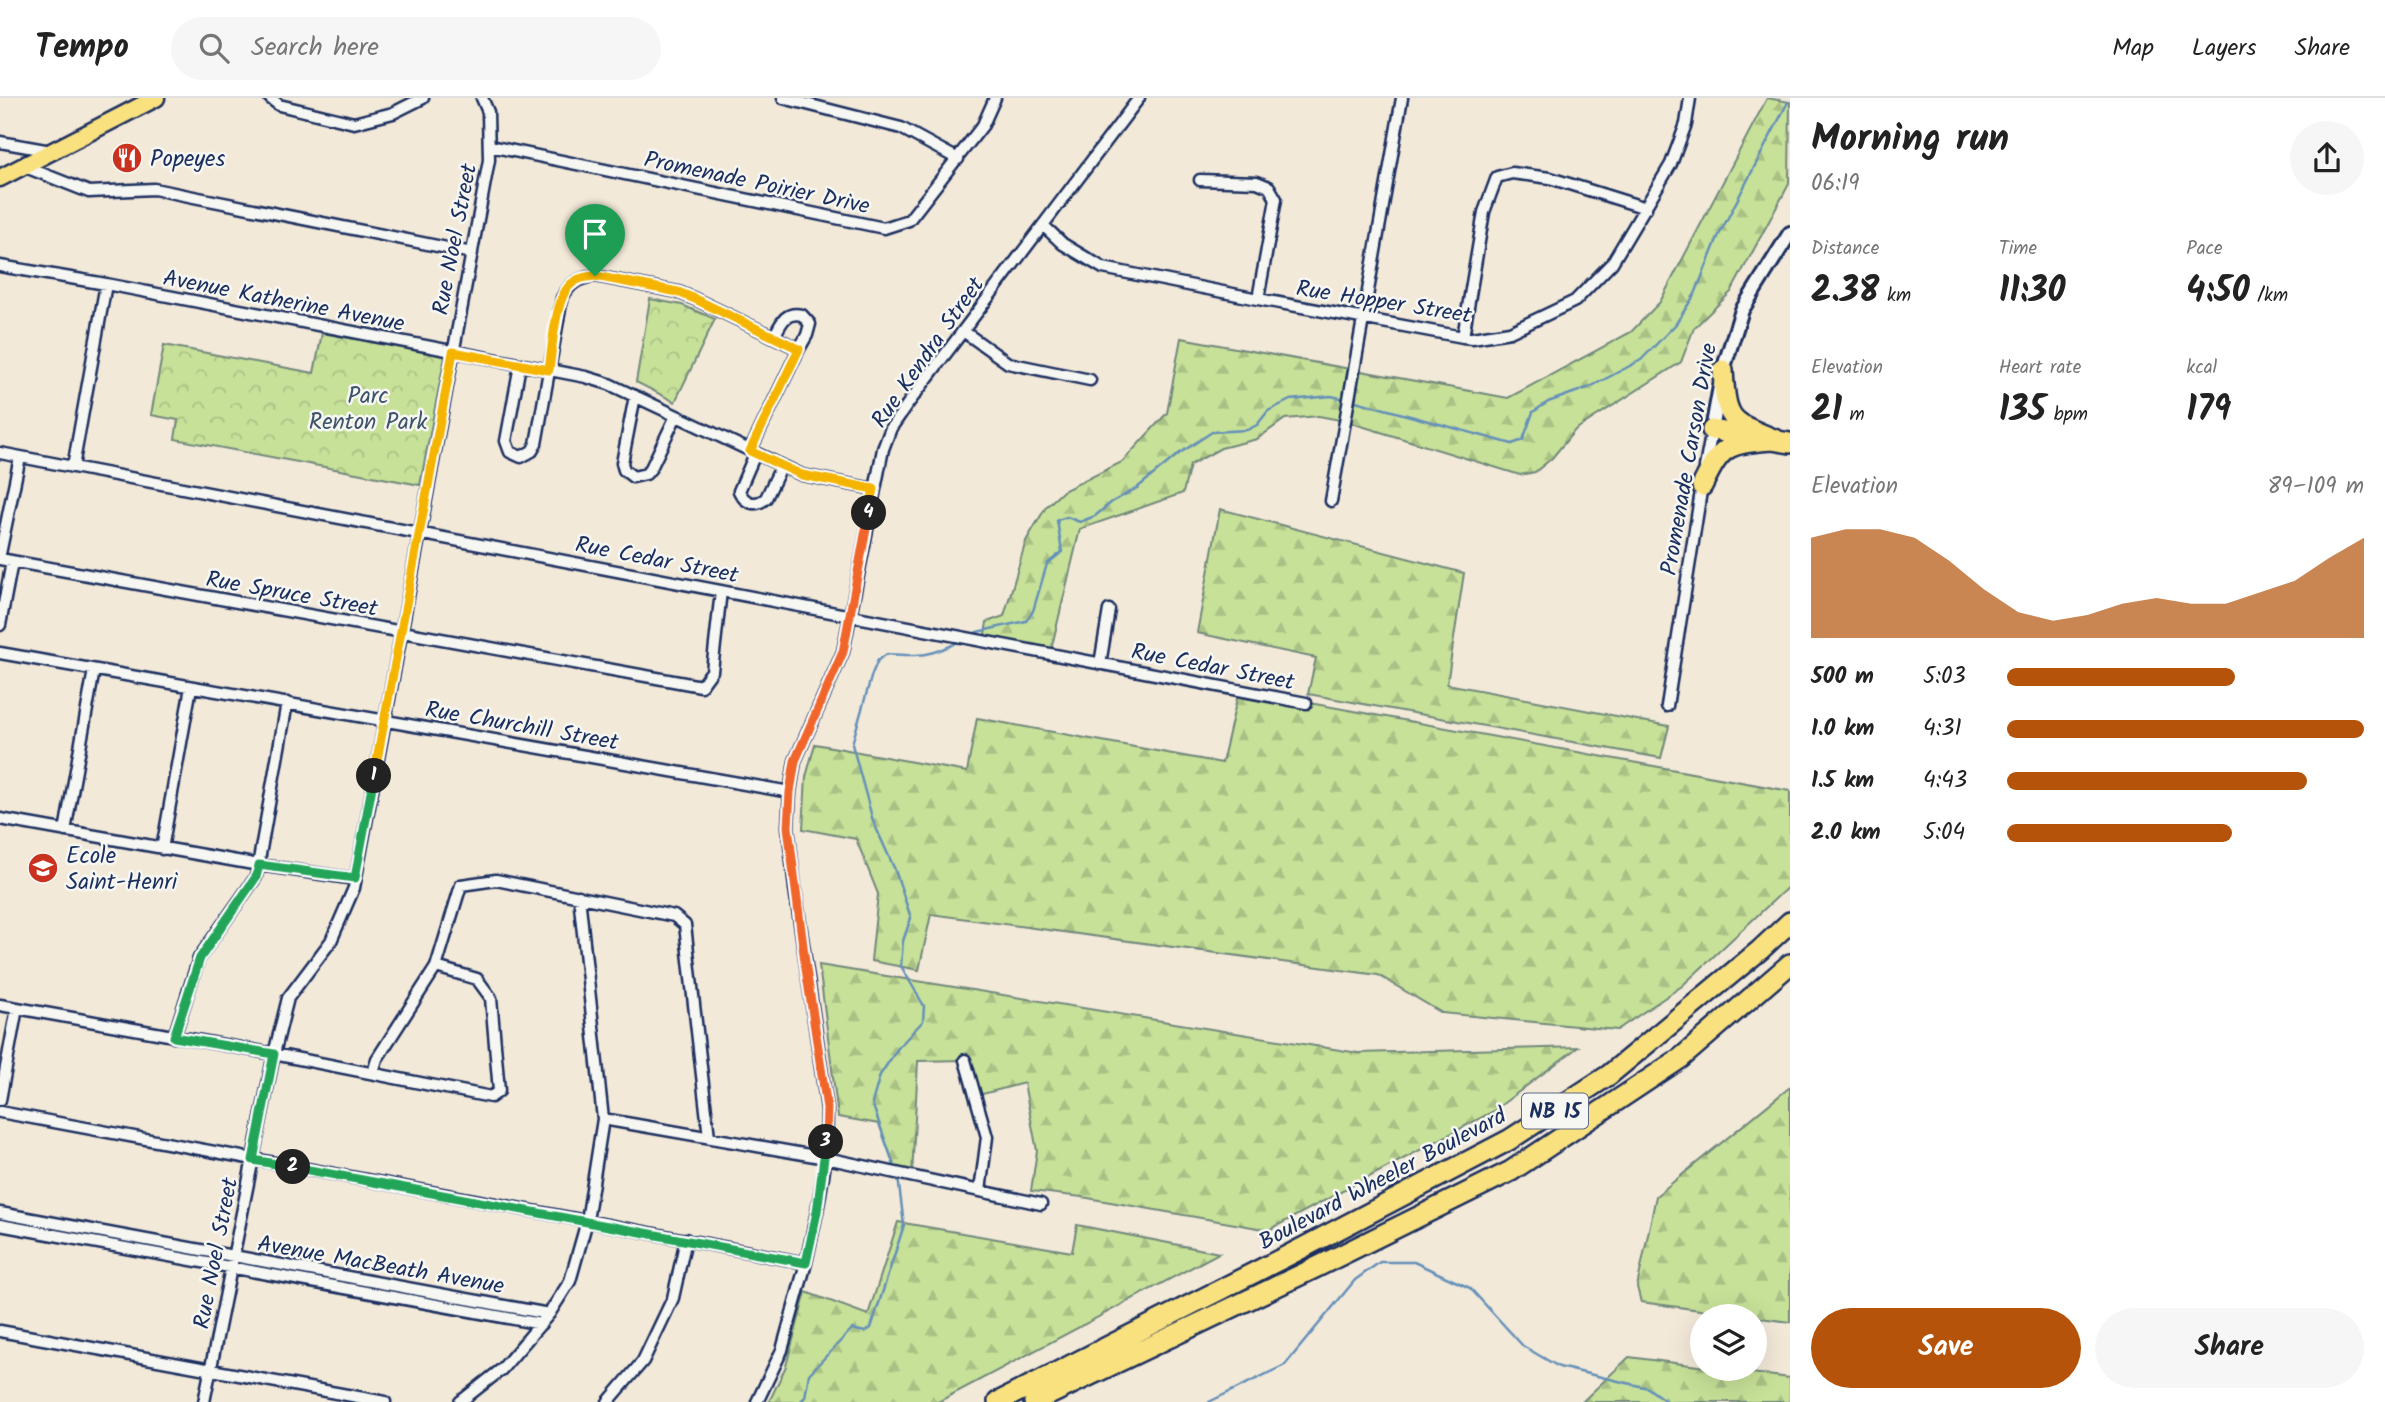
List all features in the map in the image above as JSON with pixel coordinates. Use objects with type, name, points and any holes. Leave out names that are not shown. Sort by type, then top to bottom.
[{"type":"highway","points":[[1723,370],[1724,399],[1727,411],[1734,420],[1744,427],[1783,441]]},
{"type":"highway","points":[[1712,430],[1783,441]]},
{"type":"highway","points":[[1702,485],[1714,460],[1723,451],[1741,443],[1783,441]]},
{"type":"highway","name":"Boulevard Wheeler Boulevard","points":[[998,1402],[1509,1140],[1609,1075],[1790,922]]},
{"type":"highway","name":"Boulevard Wheeler Boulevard","points":[[1034,1402],[1511,1171],[1681,1058],[1790,964]]},
{"type":"main road","points":[[0,178],[156,98]]},
{"type":"street","points":[[270,98],[279,105],[354,123],[393,113],[423,98]]},
{"type":"street","name":"Rue Noel Street","points":[[204,1402],[274,1054],[288,998],[331,941],[354,888],[490,146],[488,112],[482,98]]},
{"type":"street","points":[[783,98],[901,128],[958,159]]},
{"type":"street","name":"Promenade Poirier Drive","points":[[490,146],[884,228],[909,220],[983,125],[995,98]]},
{"type":"street","name":"Rue Kendra Street","points":[[757,1402],[782,1350],[806,1263],[826,1158],[827,1108],[795,889],[788,827],[790,792],[799,751],[843,652],[883,449],[891,428],[1139,98]]},
{"type":"street","points":[[1331,501],[1402,98]]},
{"type":"street","name":"Rue Hopper Street","points":[[1043,225],[1063,244],[1103,268],[1464,337],[1510,332],[1575,301],[1612,263],[1671,164],[1686,124],[1690,98]]},
{"type":"street","points":[[0,142],[51,151]]},
{"type":"street","points":[[23,166],[89,192],[154,189],[471,253]]},
{"type":"street","points":[[1464,337],[1483,212],[1497,177],[1512,173],[1550,178],[1646,208]]},
{"type":"street","points":[[1200,180],[1258,181],[1269,187],[1276,199],[1258,299]]},
{"type":"street","name":"Promenade Carson Drive","points":[[1667,706],[1723,370],[1741,310],[1790,233]]},
{"type":"street","name":"Avenue Katherine Avenue","points":[[0,267],[586,377],[609,384],[781,467],[802,475],[874,489]]},
{"type":"street","points":[[520,365],[506,441],[510,452],[521,457],[532,451],[536,444],[562,298],[569,286],[581,277],[595,276],[678,292],[799,349]]},
{"type":"street","points":[[73,467],[106,285]]},
{"type":"street","points":[[774,337],[789,314],[802,315],[810,324],[738,491],[751,503],[762,501],[781,467]]},
{"type":"street","points":[[963,331],[1008,363],[1090,380]]},
{"type":"street","points":[[635,396],[622,463],[624,470],[633,477],[640,477],[651,468],[676,416]]},
{"type":"street","name":"Rue Cedar Street","points":[[0,453],[1306,703]]},
{"type":"street","points":[[0,554],[20,457]]},
{"type":"street","name":"Rue Spruce Street","points":[[0,559],[701,686],[712,671],[722,591]]},
{"type":"street","points":[[0,625],[12,562]]},
{"type":"street","points":[[1100,664],[1109,610]]},
{"type":"street","name":"Rue Churchill Street","points":[[0,653],[190,690],[287,703],[790,792]]},
{"type":"street","points":[[65,831],[94,670]]},
{"type":"street","points":[[162,849],[190,690]]},
{"type":"street","points":[[174,1037],[200,958],[256,877],[287,703]]},
{"type":"street","points":[[0,820],[259,865],[355,878]]},
{"type":"street","points":[[373,1073],[377,1059],[436,967],[461,885],[496,880],[674,916],[685,925],[709,1137]]},
{"type":"street","points":[[460,1402],[502,1368],[541,1324],[570,1281],[587,1221],[603,1119],[579,896]]},
{"type":"street","points":[[0,1005],[274,1054],[491,1097],[499,1091],[491,998],[477,979],[436,967]]},
{"type":"street","points":[[0,1100],[18,1008]]},
{"type":"street","points":[[965,1060],[987,1138],[980,1191]]},
{"type":"street","points":[[0,1112],[806,1263]]},
{"type":"street","points":[[603,1119],[826,1158],[1041,1204]]},
{"type":"street","name":"Avenue MacBeath Avenue","points":[[0,1213],[67,1231],[541,1324]]},
{"type":"street","name":"Avenue MacBeath Avenue","points":[[0,1224],[67,1231]]},
{"type":"street","points":[[608,1402],[643,1361],[673,1298],[685,1239]]},
{"type":"street","name":"Avenue MacBeath Avenue","points":[[233,1262],[548,1314]]},
{"type":"street","points":[[0,1331],[385,1402]]},
{"type":"green space","points":[[1767,98],[1790,102],[1789,184],[1731,292],[1694,328],[1681,362],[1575,430],[1552,458],[1535,472],[1520,475],[1345,421],[1319,416],[1285,419],[1257,439],[1221,448],[1190,465],[1183,493],[1080,529],[1050,654],[984,641],[987,622],[1004,616],[1026,541],[1046,507],[1063,491],[1122,462],[1167,413],[1181,338],[1508,398],[1631,332],[1660,302]]},
{"type":"green space","points":[[650,299],[682,305],[715,319],[675,402],[636,382]]},
{"type":"green space","name":"Parc Renton Park","points":[[322,333],[445,356],[420,485],[175,439],[178,420],[151,415],[164,345],[314,373]]},
{"type":"green space","points":[[1220,509],[1464,573],[1447,684],[1669,726],[1661,758],[1308,694],[1316,658],[1197,633]]},
{"type":"green space","points":[[1239,690],[1790,791],[1790,885],[1682,986],[1617,1030],[1442,1013],[1378,975],[931,914],[919,970],[871,961],[878,894],[856,839],[803,829],[806,777],[815,744],[967,772],[977,718],[1222,763]]},
{"type":"green space","points":[[819,965],[1358,1053],[1578,1047],[1492,1112],[1269,1230],[1082,1197],[1031,1191],[1037,1151],[1024,1083],[975,1096],[965,1060],[918,1061],[912,1176],[897,1173],[879,1124],[838,1117]]},
{"type":"green space","points":[[1790,1087],[1790,1322],[1767,1319],[1767,1304],[1690,1304],[1690,1309],[1641,1302],[1637,1287],[1656,1196]]},
{"type":"green space","points":[[898,1222],[1072,1252],[1077,1225],[1219,1253],[938,1402],[769,1402],[786,1366],[806,1292],[868,1315]]},
{"type":"green space","points":[[1629,1357],[1690,1365],[1690,1381],[1767,1381],[1767,1375],[1790,1378],[1790,1402],[1582,1402]]},
{"type":"waterway","points":[[1352,400],[1512,444],[1523,440],[1533,412],[1548,402],[1590,387],[1641,360],[1675,325],[1695,294],[1718,237],[1788,102]]},
{"type":"waterway","points":[[969,636],[1026,621],[1033,611],[1047,564],[1062,552],[1057,520],[1067,517],[1080,522],[1095,516],[1212,432],[1247,430],[1257,425],[1268,411],[1290,400],[1331,396],[1345,399]]},
{"type":"waterway","points":[[896,1171],[872,1103],[880,1075],[898,1048],[923,1021],[924,1006],[901,966],[903,941],[911,918],[895,870],[873,821],[852,744],[878,660],[887,654],[932,653],[960,641]]},
{"type":"waterway","points":[[800,1402],[805,1397],[809,1374],[852,1329],[865,1332],[871,1328],[904,1225],[898,1177]]},
{"type":"waterway","points":[[1209,1402],[1285,1365],[1355,1280],[1380,1262],[1414,1262],[1470,1288],[1523,1346],[1559,1367],[1648,1388],[1667,1402]]},
{"type":"place","name":"Popeyes","points":[[127,158]]},
{"type":"place","name":"Ecole Saint-Henri","points":[[43,868]]},
{"type":"route","points":[[595,276],[678,292],[799,349],[750,451],[802,475],[874,489],[843,652],[795,761],[790,792],[788,827],[795,889],[827,1108],[826,1158],[806,1263],[253,1160],[274,1054],[174,1037],[200,958],[256,877],[259,865],[355,878],[453,352],[549,370],[562,298],[569,286],[581,277],[595,276]]}]
